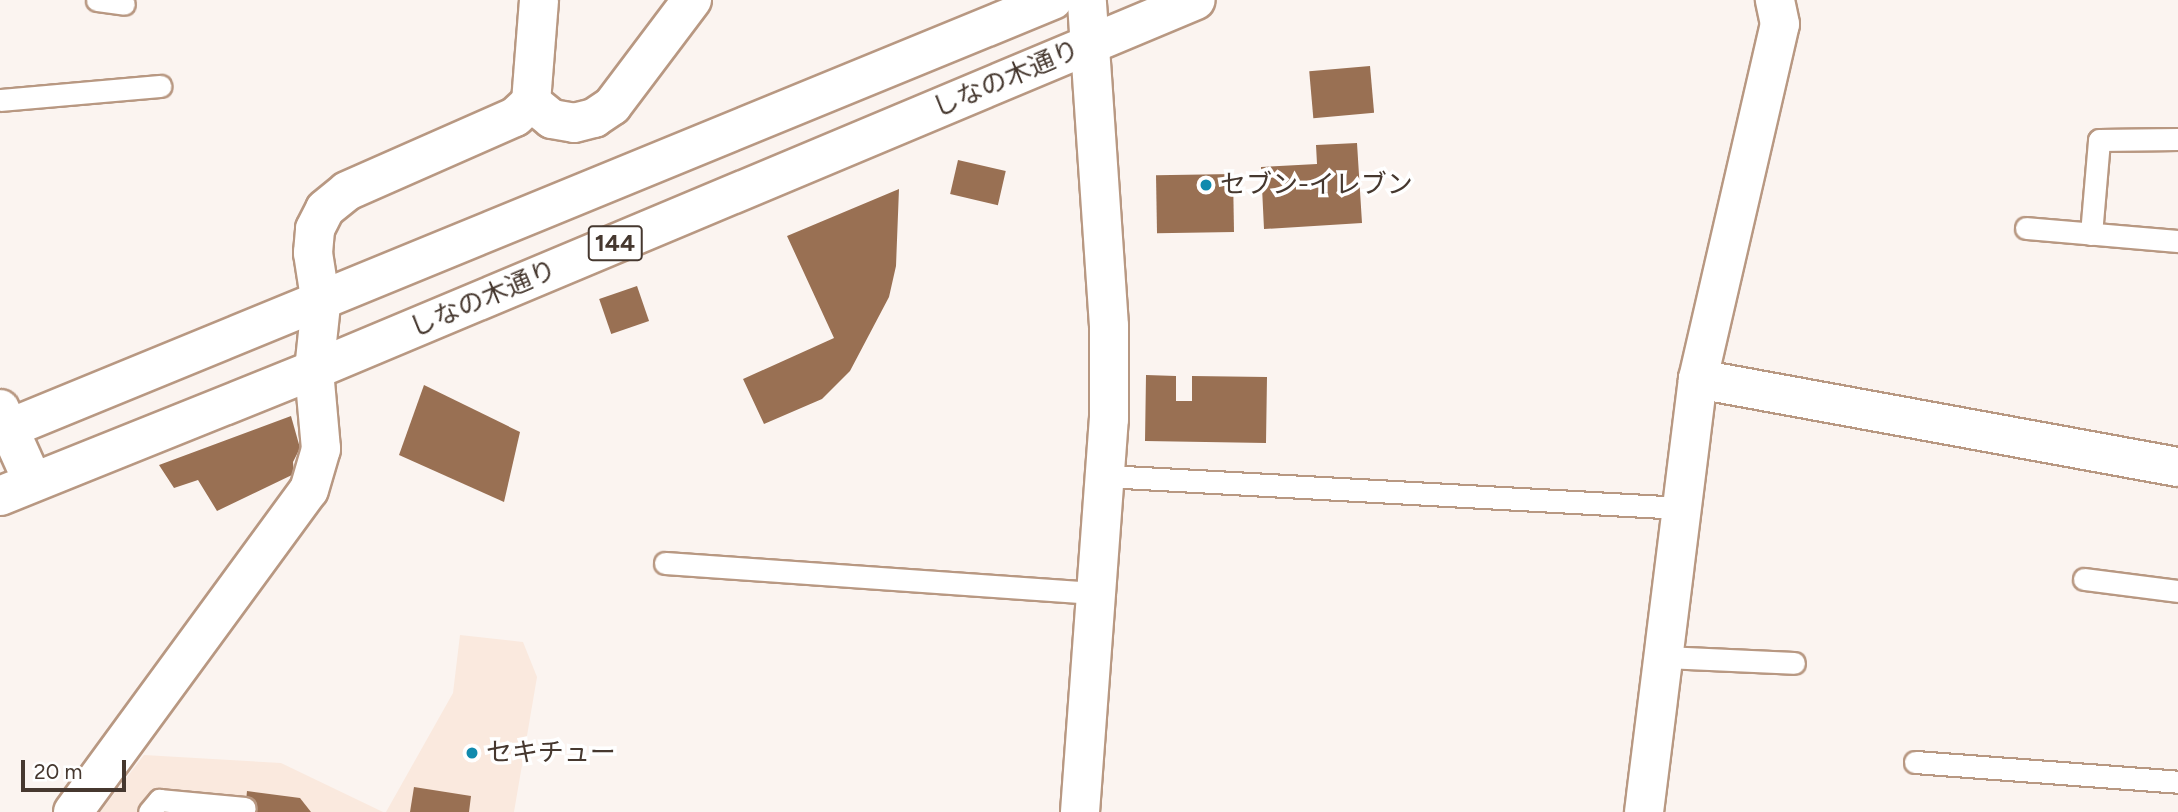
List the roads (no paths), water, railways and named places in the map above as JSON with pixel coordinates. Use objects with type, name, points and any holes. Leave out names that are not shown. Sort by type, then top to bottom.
[{"type":"main road","points":[[73,812],[309,490],[321,449],[314,370],[321,304],[313,253],[315,229],[325,209],[346,191],[514,117],[531,102],[539,0]]},
{"type":"main road","points":[[531,102],[552,119],[574,123],[594,118],[612,106],[692,0]]},
{"type":"main road","name":"しなの木通り","points":[[2,424],[321,304],[1053,0]]},
{"type":"main road","points":[[1080,812],[1106,476],[1109,326],[1093,43],[1087,0]]},
{"type":"main road","name":"しなの木通り","points":[[16,489],[314,370],[1196,0]]},
{"type":"main road","points":[[1644,812],[1698,379],[1780,24],[1775,0]]},
{"type":"main road","points":[[1698,379],[2178,467]]},
{"type":"main road","points":[[2,424],[16,489]]},
{"type":"lane","points":[[97,0],[124,4]]},
{"type":"lane","points":[[0,100],[160,86]]},
{"type":"lane","points":[[2091,233],[2099,139],[2178,139]]},
{"type":"lane","points":[[2026,228],[2178,241]]},
{"type":"lane","points":[[1106,476],[1682,508]]},
{"type":"lane","points":[[664,563],[1098,593]]},
{"type":"lane","points":[[2084,579],[2178,591]]},
{"type":"lane","points":[[1664,657],[1794,663]]},
{"type":"lane","points":[[1915,762],[2178,782]]},
{"type":"lane","points":[[149,812],[159,800],[245,808]]},
{"type":"place","name":"セブン-イレブン","points":[[1206,185]]},
{"type":"place","name":"セキチュー","points":[[472,753]]}]
